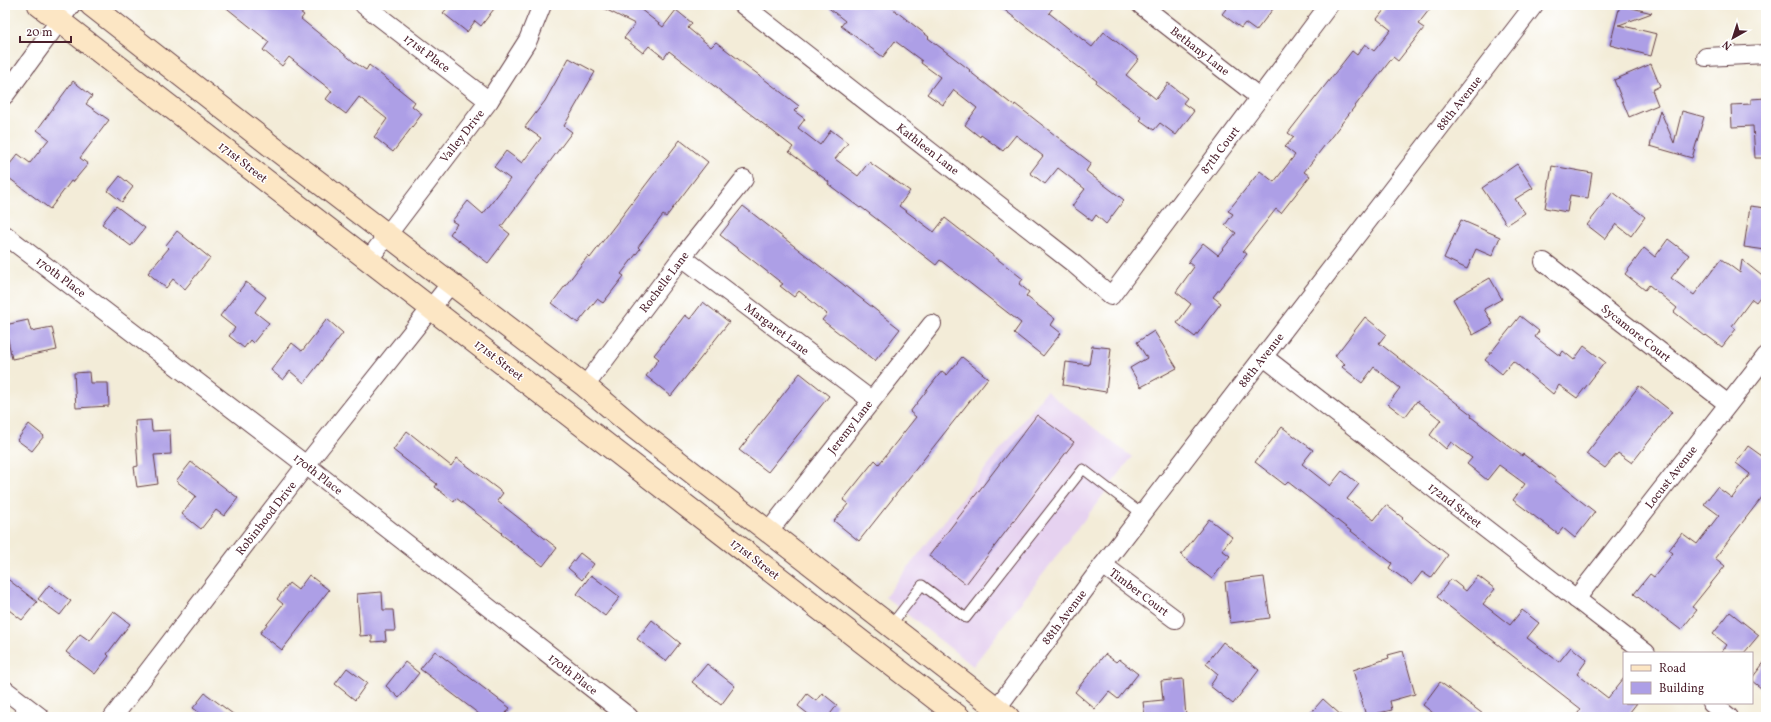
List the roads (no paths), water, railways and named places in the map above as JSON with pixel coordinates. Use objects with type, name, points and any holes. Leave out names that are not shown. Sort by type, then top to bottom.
[{"type":"street","name":"171st Street","points":[[39,5],[65,13],[369,259],[959,717]]},
{"type":"street","points":[[91,5],[270,145],[585,386],[636,429],[891,625],[998,714]]},
{"type":"street","name":"171st Place","points":[[364,5],[490,101]]},
{"type":"street","name":"Valley Drive","points":[[369,259],[490,101],[528,40],[542,5]]},
{"type":"street","name":"Kathleen Lane","points":[[743,5],[1074,263],[1111,296]]},
{"type":"street","name":"Bethany Lane","points":[[1141,5],[1259,97]]},
{"type":"street","name":"87th Court","points":[[1111,296],[1329,5]]},
{"type":"street","name":"88th Avenue","points":[[998,714],[1102,565],[1264,357],[1534,5]]},
{"type":"street","points":[[5,94],[65,13]]},
{"type":"street","points":[[1706,57],[1766,54]]},
{"type":"street","name":"Rochelle Lane","points":[[585,386],[682,257],[744,179]]},
{"type":"street","name":"170th Place","points":[[5,234],[306,465],[629,717]]},
{"type":"street","name":"Margaret Lane","points":[[682,257],[871,400]]},
{"type":"street","name":"Sycamore Court","points":[[1544,262],[1728,404]]},
{"type":"street","name":"Robinhood Drive","points":[[113,717],[306,465],[451,283]]},
{"type":"street","name":"Jeremy Lane","points":[[769,531],[932,324]]},
{"type":"street","name":"Locust Avenue","points":[[1576,599],[1766,356]]},
{"type":"street","name":"172nd Street","points":[[1264,357],[1645,652]]},
{"type":"street","name":"Timber Court","points":[[1102,565],[1175,619]]},
{"type":"street","points":[[5,690],[40,717]]},
{"type":"street","points":[[1711,704],[1729,717]]},
{"type":"lane","points":[[891,625],[922,585],[966,618],[1083,469],[1142,514]]}]
